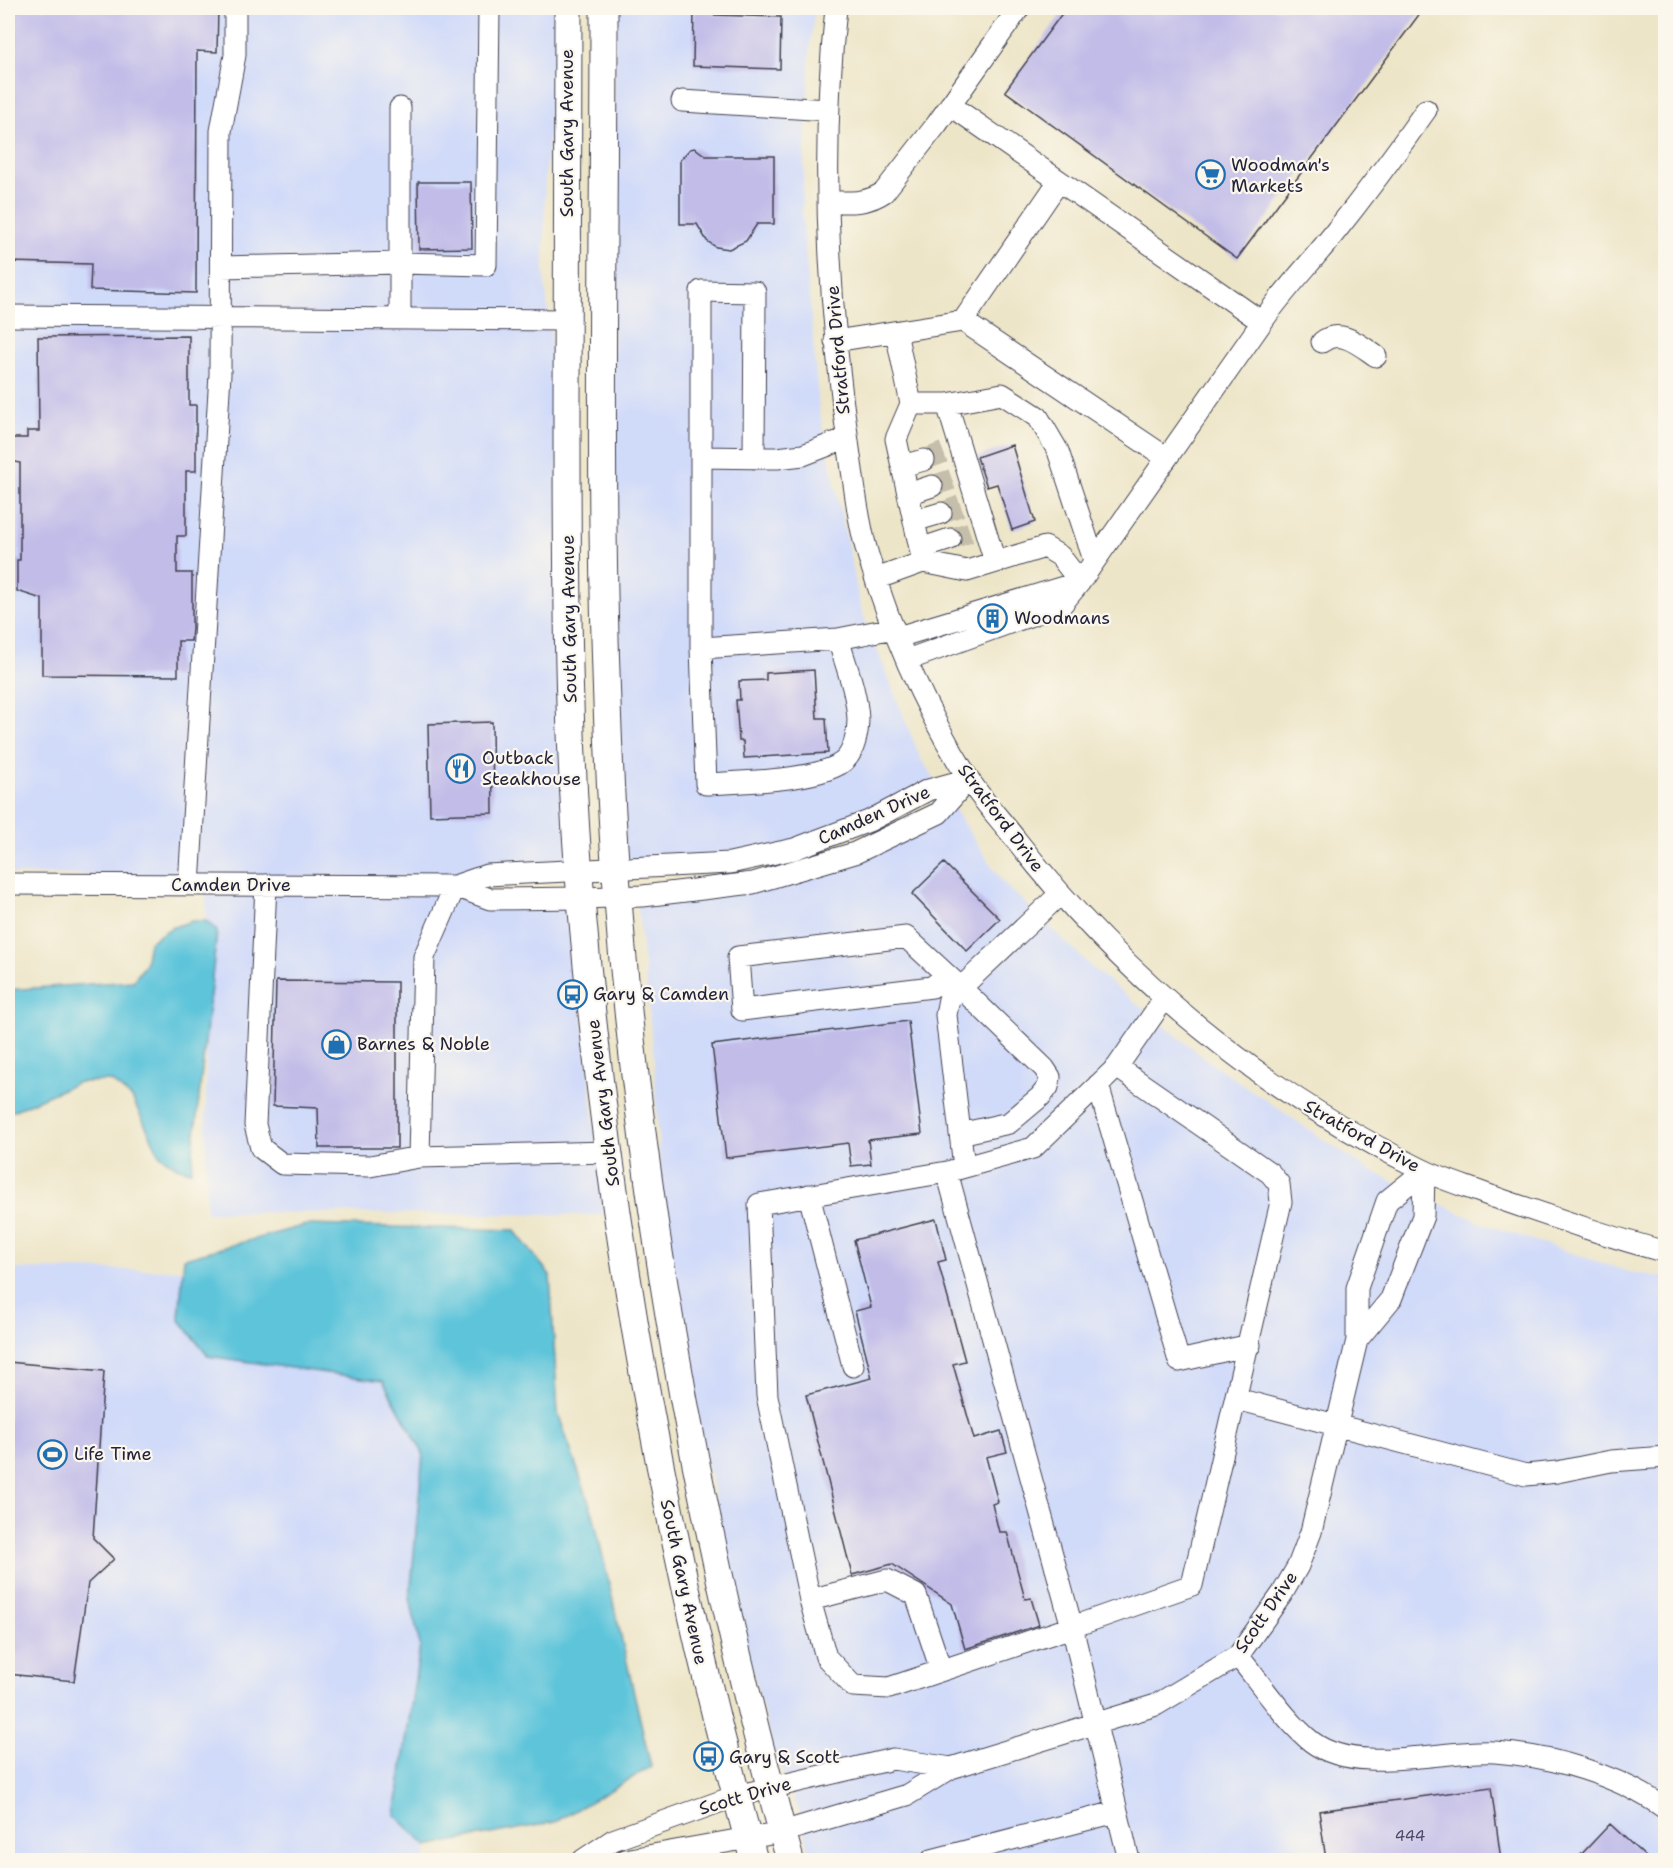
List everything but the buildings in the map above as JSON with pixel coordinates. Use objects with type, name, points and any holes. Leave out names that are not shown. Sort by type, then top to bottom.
[{"type":"main road","name":"South Gary Avenue","points":[[568,8],[567,585],[581,898],[608,1152],[639,1356],[665,1497],[706,1684],[751,1850]]},
{"type":"main road","name":"South Gary Avenue","points":[[604,8],[603,583],[618,897],[643,1141],[676,1359],[715,1556],[770,1788],[790,1860]]},
{"type":"street","points":[[189,885],[220,374],[221,131],[235,55],[235,8]]},
{"type":"street","points":[[221,267],[400,263],[486,265],[489,8]]},
{"type":"street","name":"Stratford Drive","points":[[836,8],[828,110],[828,202],[835,341],[856,501],[876,579],[896,632],[937,726],[968,779],[1082,919],[1164,999],[1285,1092],[1424,1171],[1593,1233],[1665,1252]]},
{"type":"street","points":[[828,202],[862,202],[873,199],[884,192],[950,105],[1018,8]]},
{"type":"street","points":[[682,101],[828,110]]},
{"type":"street","points":[[950,105],[1262,322]]},
{"type":"street","points":[[400,108],[400,319]]},
{"type":"street","points":[[908,660],[1062,604],[1080,582],[1283,292],[1330,238],[1426,110]]},
{"type":"street","points":[[963,321],[1059,181]]},
{"type":"street","points":[[754,458],[755,292],[701,291],[701,648],[706,784],[789,778],[836,767],[845,760],[852,751],[858,723],[848,672],[838,639]]},
{"type":"street","points":[[8,316],[567,321]]},
{"type":"street","points":[[835,341],[963,321],[1167,459]]},
{"type":"street","points":[[896,332],[911,404],[896,439],[922,555]]},
{"type":"street","points":[[1322,342],[1329,336],[1341,336],[1355,342],[1376,357]]},
{"type":"street","points":[[911,404],[947,404],[1002,394],[1038,417],[1058,450],[1094,560]]},
{"type":"street","points":[[947,404],[954,449],[962,476],[979,529],[995,562]]},
{"type":"street","points":[[701,457],[754,458],[803,455],[847,438]]},
{"type":"street","points":[[902,466],[924,460]]},
{"type":"street","points":[[908,494],[932,486]]},
{"type":"street","points":[[914,521],[941,513]]},
{"type":"street","points":[[876,579],[950,539]]},
{"type":"street","points":[[922,555],[967,571],[1044,547],[1060,556],[1080,582]]},
{"type":"street","points":[[701,648],[838,639],[896,632],[1080,582]]},
{"type":"street","name":"Camden Drive","points":[[8,884],[455,886],[487,875],[730,863],[794,849],[869,821],[928,790],[968,779]]},
{"type":"street","name":"Camden Drive","points":[[455,886],[490,899],[618,897],[753,883],[855,853],[939,813],[968,779]]},
{"type":"street","points":[[266,885],[255,1125],[261,1148],[282,1164],[370,1166],[419,1157],[608,1152]]},
{"type":"street","points":[[419,1157],[424,957],[455,886]]},
{"type":"street","points":[[960,1134],[1009,1123],[1040,1097],[1048,1087],[1050,1077],[1044,1068],[954,981],[906,938],[738,957],[742,1010],[932,987],[954,981],[1060,894]]},
{"type":"street","points":[[954,981],[946,1015],[960,1134],[955,1169],[1129,1860]]},
{"type":"street","points":[[1117,1067],[1270,1173],[1279,1184],[1281,1202],[1250,1345],[1192,1585],[889,1688],[854,1686],[826,1657],[810,1600],[767,1396],[759,1204],[955,1169],[1033,1148],[1117,1067],[1164,999]]},
{"type":"street","points":[[1098,1085],[1179,1361],[1250,1345]]},
{"type":"street","name":"Scott Drive","points":[[625,1860],[751,1850],[782,1832],[907,1795],[951,1768],[1156,1705],[1238,1656],[1282,1594],[1298,1566],[1311,1532],[1357,1340],[1357,1288],[1387,1201],[1424,1171]]},
{"type":"street","name":"Scott Drive","points":[[1357,1340],[1391,1299],[1423,1216],[1424,1171]]},
{"type":"street","points":[[809,1195],[854,1366]]},
{"type":"street","points":[[1237,1399],[1526,1475],[1557,1472],[1611,1461],[1665,1457]]},
{"type":"street","points":[[810,1600],[887,1580],[916,1595],[941,1671]]},
{"type":"street","points":[[1238,1656],[1313,1743],[1350,1758],[1494,1752],[1538,1759],[1598,1775],[1650,1797],[1665,1809]]},
{"type":"street","name":"Scott Drive","points":[[584,1860],[613,1840],[736,1796],[893,1759],[951,1768]]},
{"type":"street","points":[[932,1860],[962,1856],[1116,1812]]},
{"type":"shaded area","points":[[8,8],[556,8],[556,46],[545,178],[544,276],[555,370],[570,859],[452,879],[8,874]]},
{"type":"shaded area","points":[[615,8],[815,8],[810,47],[802,210],[819,410],[862,612],[920,757],[935,780],[868,815],[794,843],[724,859],[626,862],[618,688],[613,430]]},
{"type":"shaded area","points":[[953,807],[1002,881],[1095,970],[1207,1060],[1365,1168],[1481,1223],[1629,1272],[1665,1277],[1665,1860],[812,1860],[799,1811],[773,1749],[745,1639],[701,1433],[662,1202],[654,1060],[637,900],[751,889]]},
{"type":"shaded area","points":[[206,889],[447,892],[571,907],[604,1215],[206,1212]]},
{"type":"shaded area","points":[[8,1269],[206,1270],[451,1394],[426,1860],[8,1860]]},
{"type":"water","points":[[192,921],[206,921],[217,931],[191,1171],[177,1167],[160,1155],[132,1098],[111,1081],[79,1082],[8,1113],[8,990],[133,981],[145,965],[149,942],[171,928]]},
{"type":"water","points":[[306,1225],[514,1230],[550,1275],[558,1413],[593,1514],[651,1767],[555,1822],[427,1846],[395,1815],[420,1646],[410,1598],[423,1453],[383,1381],[208,1356],[179,1319],[184,1258]]},
{"type":"tunnel","points":[[924,460],[947,451]]},
{"type":"tunnel","points":[[932,486],[956,478]]},
{"type":"tunnel","points":[[941,513],[965,504]]},
{"type":"tunnel","points":[[950,539],[973,531]]},
{"type":"place","name":"Woodman's Markets","points":[[1210,175]]},
{"type":"place","name":"Woodmans","points":[[993,618]]},
{"type":"place","name":"Outback Steakhouse","points":[[461,768]]},
{"type":"place","name":"Gary & Camden","points":[[572,994]]},
{"type":"place","name":"Barnes & Noble","points":[[336,1044]]},
{"type":"place","name":"Life Time","points":[[53,1454]]},
{"type":"place","name":"Gary & Scott","points":[[708,1757]]}]
